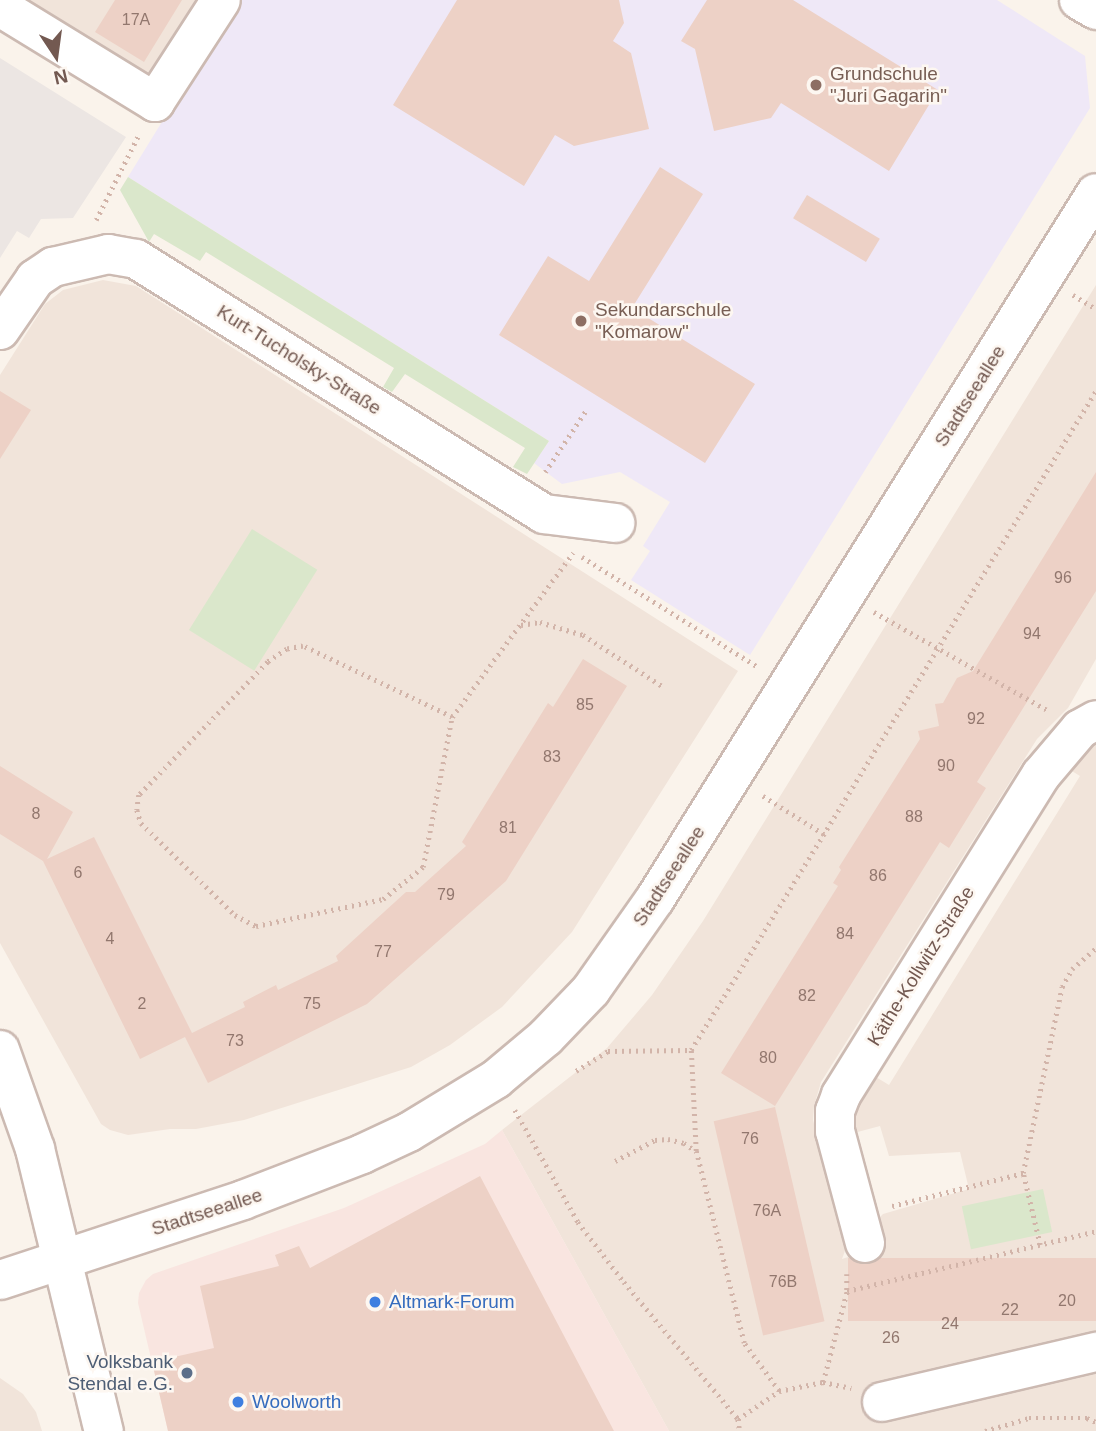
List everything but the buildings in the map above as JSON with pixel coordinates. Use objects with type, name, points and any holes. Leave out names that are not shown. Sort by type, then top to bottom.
[{"type":"street","points":[[0,7],[155,102],[221,0]]},
{"type":"street","points":[[1079,0],[1096,10]]},
{"type":"street","name":"Stadtseeallee","points":[[0,1280],[315,1175],[409,1132],[496,1079],[546,1037],[591,990],[655,900],[1096,193]]},
{"type":"street","name":"Kurt-Tucholsky-Straße","points":[[0,330],[35,279],[53,267],[76,259],[108,254],[136,258],[534,507],[615,523]]},
{"type":"street","name":"Käthe-Kollwitz-Straße","points":[[862,1228],[835,1131],[835,1111],[841,1095],[1041,775],[1088,724]]},
{"type":"street","points":[[0,1049],[35,1149],[64,1257],[104,1431]]},
{"type":"street","points":[[882,1402],[1096,1352]]},
{"type":"path","points":[[76,259],[155,102]]},
{"type":"path","points":[[779,1391],[744,1343],[696,1151],[691,1050],[1096,391]]},
{"type":"path","points":[[587,409],[534,507],[573,552],[789,686]]},
{"type":"path","points":[[452,718],[303,646],[287,649],[268,662],[139,795],[137,810],[141,823],[235,915],[256,926],[383,899],[423,867],[452,718],[573,552]]},
{"type":"path","points":[[845,597],[1088,724]]},
{"type":"path","points":[[520,625],[540,622],[583,635],[662,686]]},
{"type":"path","points":[[733,777],[824,834]]},
{"type":"path","points":[[1040,1245],[1023,1173],[1062,987],[1072,969],[1096,948]]},
{"type":"path","points":[[576,1071],[608,1051],[691,1050]]},
{"type":"path","points":[[496,1079],[579,1222],[624,1282],[738,1419],[740,1431]]},
{"type":"path","points":[[615,1161],[655,1140],[676,1141],[696,1151]]},
{"type":"path","points":[[862,1228],[1023,1173]]},
{"type":"path","points":[[823,1382],[847,1291],[1096,1231]]},
{"type":"path","points":[[738,1419],[779,1391],[823,1382],[853,1388],[882,1402]]},
{"type":"path","points":[[985,1431],[1030,1418],[1087,1418],[1096,1422]]},
{"type":"shaded area","points":[[13,0],[205,0],[151,84]]},
{"type":"shaded area","points":[[237,0],[997,0],[1085,56],[1090,108],[750,655],[631,580],[650,551],[643,546],[670,502],[620,472],[562,484],[534,463],[549,441],[128,177]]},
{"type":"shaded area","points":[[0,58],[126,137],[73,218],[41,219],[29,238],[17,231],[0,258]]},
{"type":"shaded area","points":[[103,280],[136,286],[738,671],[572,932],[502,1007],[450,1045],[411,1067],[244,1120],[196,1129],[170,1129],[128,1135],[110,1130],[101,1124],[0,943],[0,375],[45,304],[63,290]]},
{"type":"shaded area","points":[[1096,285],[1096,659],[1068,708],[1037,739],[821,1082],[813,1120],[846,1248],[842,1259],[881,1246],[877,1220],[883,1214],[969,1189],[960,1152],[889,1156],[880,1126],[850,1134],[849,1118],[871,1074],[889,1085],[1080,776],[1062,765],[1096,741],[1096,1431],[669,1431],[502,1130],[607,1048],[652,995],[703,921]]},
{"type":"shaded area","name":"Altmark-Forum","points":[[502,1130],[669,1431],[168,1431],[138,1303],[139,1293],[146,1280],[153,1274],[344,1208],[485,1144]]},
{"type":"shaded area","points":[[0,1378],[23,1394],[36,1412],[42,1431],[0,1431]]},
{"type":"green space","points":[[128,177],[549,441],[527,474],[513,467],[525,448],[405,374],[392,392],[383,387],[394,368],[206,252],[200,261],[154,234],[149,242],[120,190]]},
{"type":"green space","points":[[252,529],[317,570],[254,671],[189,630]]},
{"type":"green space","points":[[1043,1189],[1052,1232],[971,1249],[962,1206]]},
{"type":"place","name":"Grundschule \"Juri Gagarin\"","points":[[816,85]]},
{"type":"place","name":"Sekundarschule \"Komarow\"","points":[[581,321]]},
{"type":"place","name":"Altmark-Forum","points":[[375,1302]]},
{"type":"place","name":"Volksbank Stendal e.G.","points":[[187,1373]]},
{"type":"place","name":"Woolworth","points":[[238,1402]]}]
